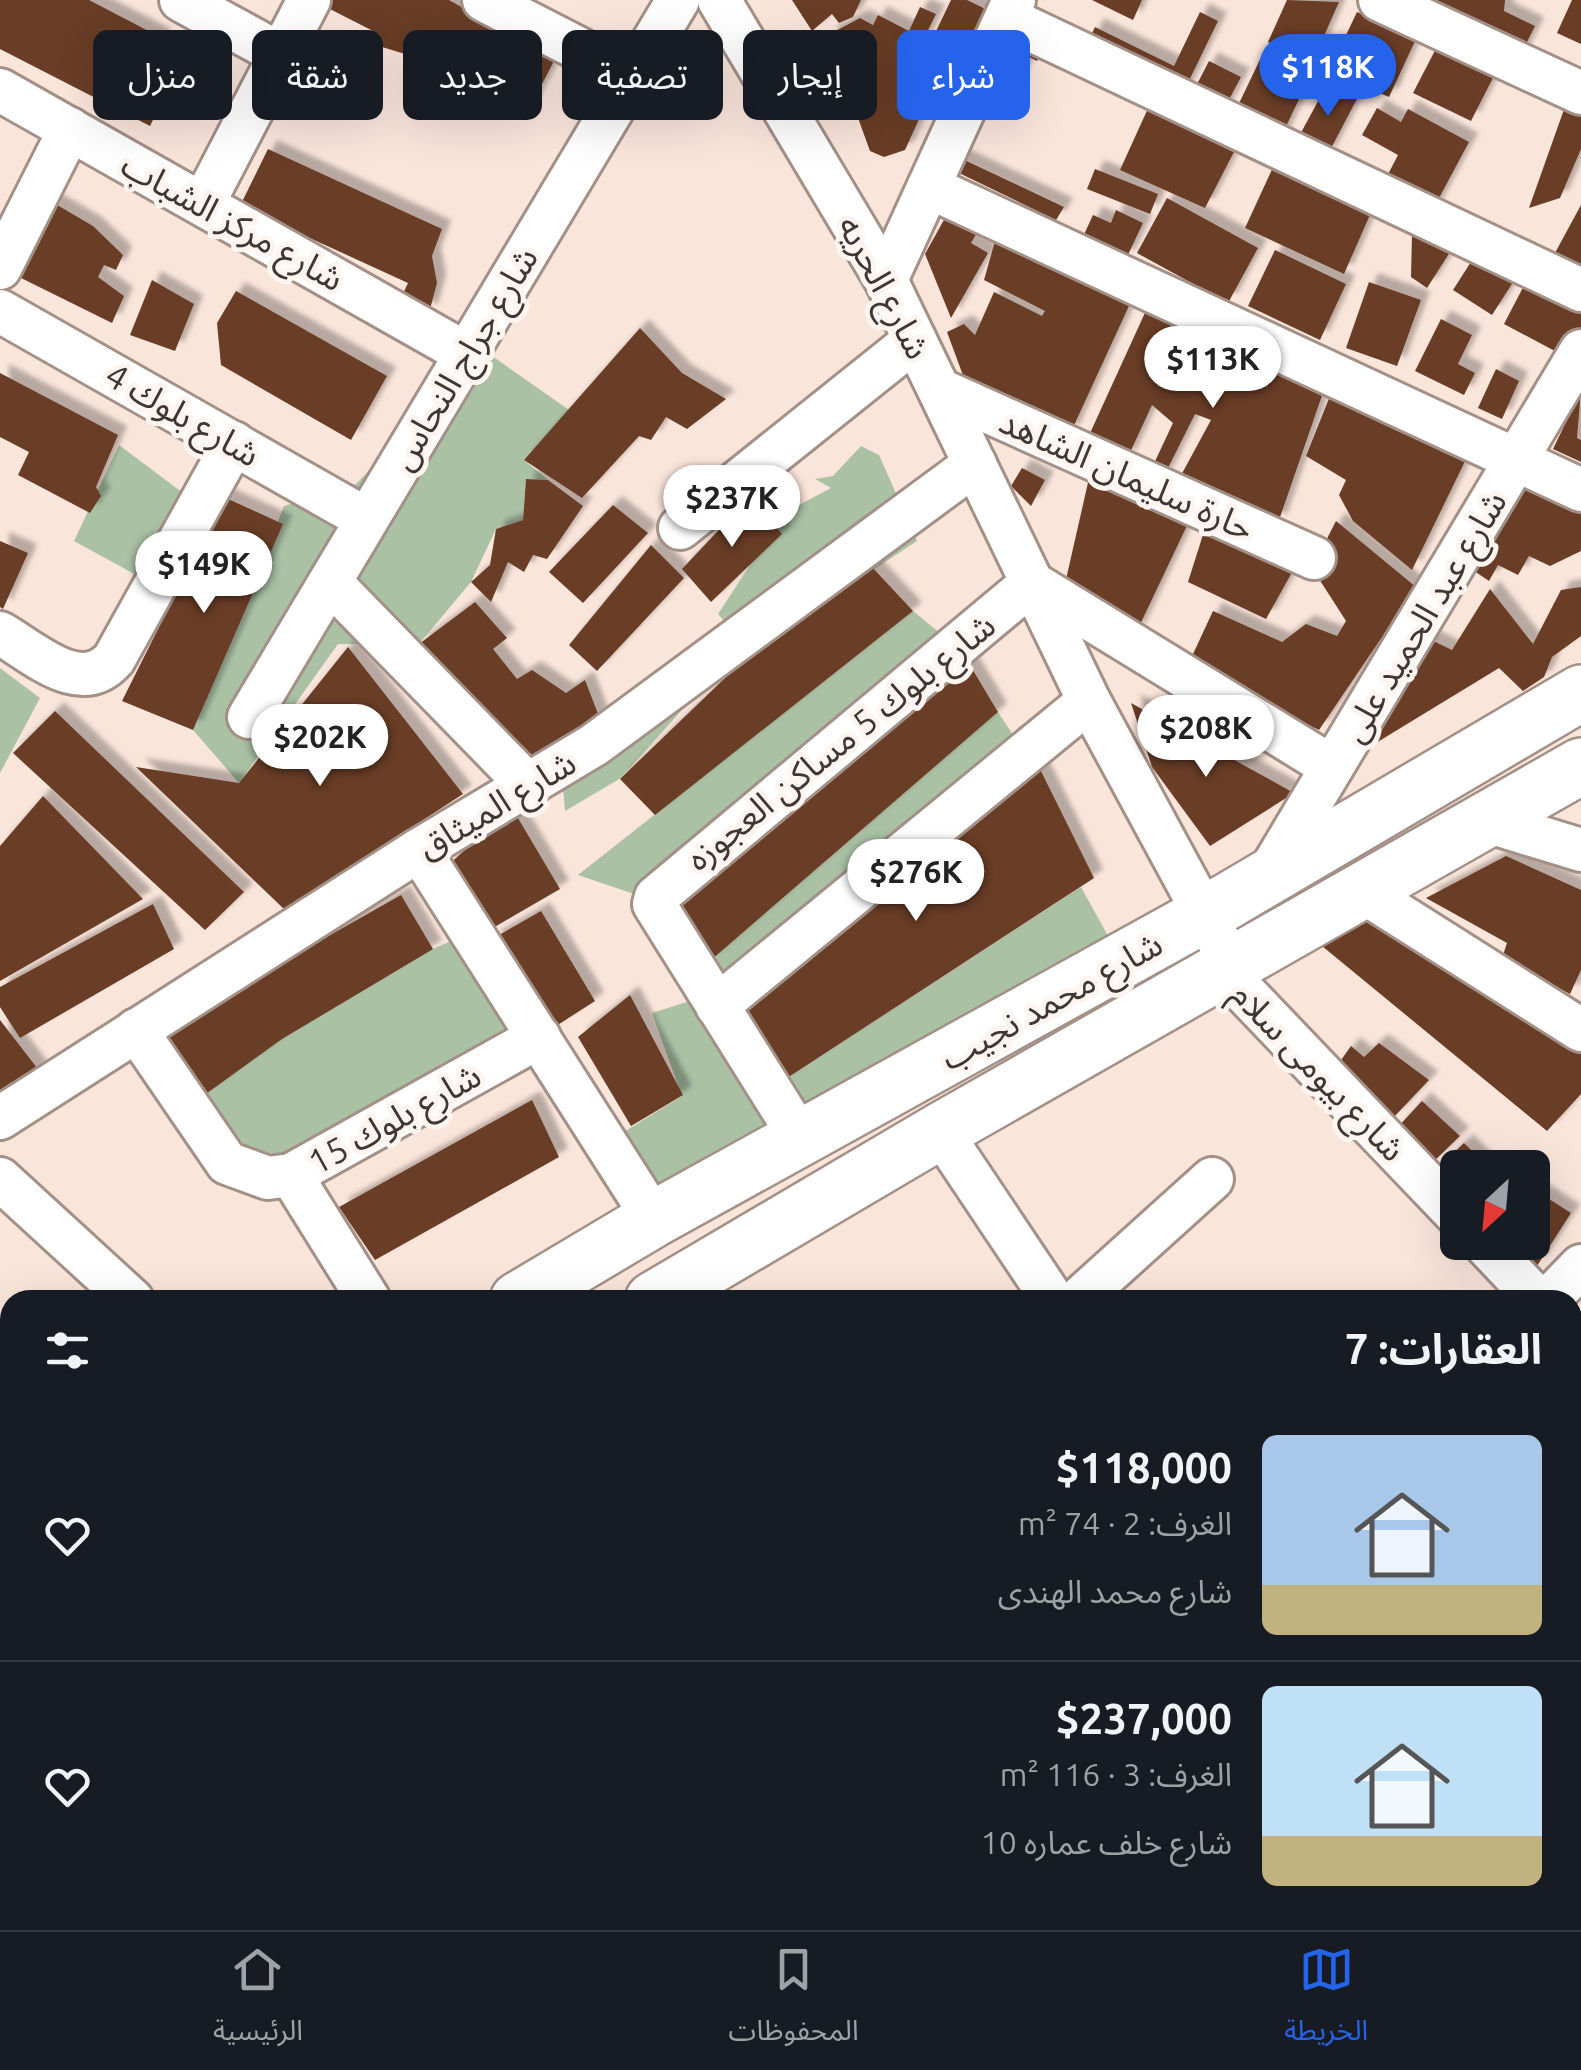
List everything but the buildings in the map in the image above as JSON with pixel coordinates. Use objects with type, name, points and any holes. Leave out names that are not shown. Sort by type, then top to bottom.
[{"type":"main road","name":"شارع محمد نجيب","points":[[535,1290],[654,1219],[1264,881],[1581,694]]},
{"type":"main road","name":"شارع محمد نجيب","points":[[670,1290],[940,1130],[1581,766]]},
{"type":"street","points":[[182,0],[252,39]]},
{"type":"street","points":[[293,30],[309,0]]},
{"type":"street","points":[[484,0],[562,40]]},
{"type":"street","name":"شارع جراج النحاس","points":[[660,30],[678,0]]},
{"type":"street","name":"شارع الحريه","points":[[719,0],[886,280],[1089,701],[1204,915],[1227,966]]},
{"type":"street","points":[[1380,0],[1581,93]]},
{"type":"street","points":[[886,280],[1010,9],[1581,290]]},
{"type":"street","name":"شارع مركز الشباب","points":[[0,90],[466,353]]},
{"type":"street","points":[[203,204],[252,109]]},
{"type":"street","name":"شارع جراج النحاس","points":[[249,717],[606,120]]},
{"type":"street","points":[[0,268],[70,129]]},
{"type":"street","points":[[929,187],[1581,490]]},
{"type":"street","name":"شارع بلوك 4","points":[[0,310],[366,518]]},
{"type":"street","points":[[680,528],[916,340]]},
{"type":"street","name":"شارع عبد الحميد على","points":[[1264,881],[1581,351]]},
{"type":"street","name":"حارة سليمان الشاهد","points":[[940,390],[1314,558]]},
{"type":"street","points":[[0,633],[69,674],[86,678],[101,674],[114,660],[234,443]]},
{"type":"street","name":"شارع الميثاق","points":[[0,1118],[419,850],[594,744],[975,464]]},
{"type":"street","points":[[330,582],[526,784]]},
{"type":"street","points":[[1032,583],[1332,767]]},
{"type":"street","name":"شارع بلوك 5 مساكن العجوزه","points":[[718,1006],[654,904],[660,890],[1032,583]]},
{"type":"street","points":[[801,1139],[718,1006],[1089,701]]},
{"type":"street","points":[[1484,820],[1581,850]]},
{"type":"street","points":[[419,850],[654,1219]]},
{"type":"street","points":[[1360,890],[1581,1030]]},
{"type":"street","name":"شارع بيومى سلام","points":[[1227,966],[1440,1197]]},
{"type":"street","name":"شارع بلوك 15","points":[[136,1030],[228,1163],[268,1178],[291,1175],[539,1037]]},
{"type":"street","points":[[940,1130],[1046,1290]]},
{"type":"street","points":[[291,1175],[363,1290]]},
{"type":"street","points":[[0,1179],[121,1290]]},
{"type":"street","points":[[1061,1290],[1212,1179]]},
{"type":"street","points":[[1500,1260],[1529,1290]]},
{"type":"street","points":[[1558,1290],[1581,1266]]},
{"type":"green space","points":[[485,351],[569,410],[524,460],[548,480],[526,479],[523,520],[496,529],[471,582],[419,644],[338,644],[239,783],[193,730],[284,506],[356,484]]},
{"type":"green space","points":[[119,445],[183,493],[138,576],[74,541]]},
{"type":"green space","points":[[861,446],[879,455],[917,541],[741,657],[730,627],[718,614],[784,513],[831,488],[815,479],[833,476]]},
{"type":"green space","points":[[913,611],[946,638],[637,895],[578,875]]},
{"type":"green space","points":[[0,668],[40,698],[0,773]]},
{"type":"green space","points":[[698,692],[621,778],[565,811],[561,765]]},
{"type":"green space","points":[[998,712],[1019,744],[727,998],[710,961]]},
{"type":"green space","points":[[1081,887],[1108,936],[798,1111],[781,1082]]},
{"type":"green space","points":[[451,941],[511,1028],[260,1167],[206,1094],[362,980]]},
{"type":"green space","points":[[702,997],[778,1136],[654,1219],[614,1138],[682,1096],[652,1013]]}]
